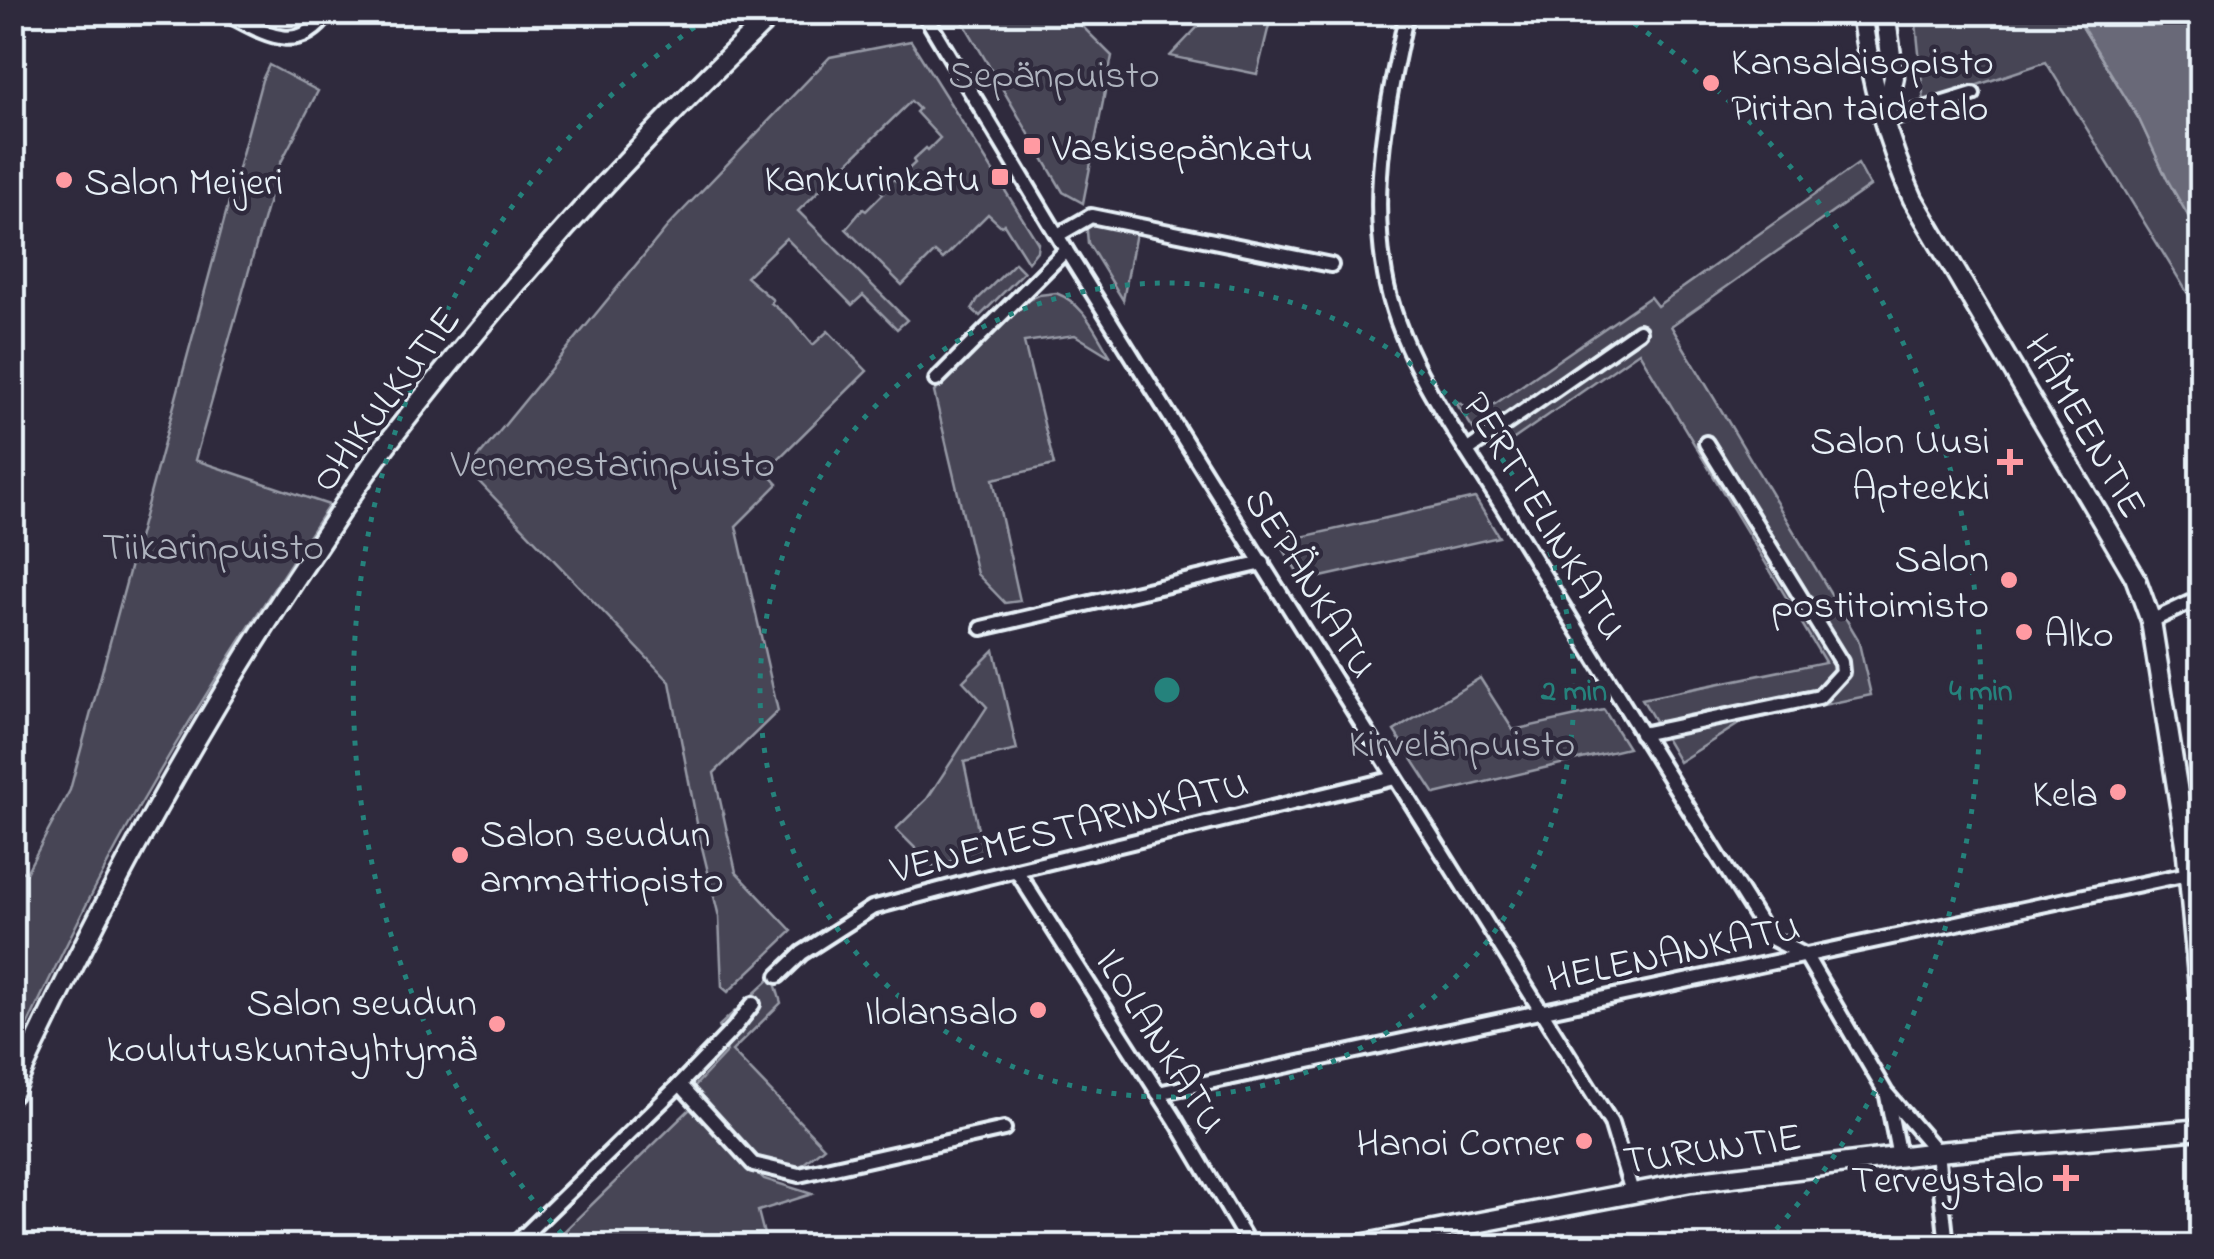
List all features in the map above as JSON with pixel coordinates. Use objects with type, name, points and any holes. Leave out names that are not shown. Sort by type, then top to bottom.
[{"type":"main road","name":"OHIKULKUTIE","points":[[12,1093],[59,992],[194,738],[249,646],[385,447],[560,230],[774,12]]},
{"type":"main road","name":"HÄMEENTIE","points":[[1862,12],[1870,81],[1896,163],[1913,199],[2135,577],[2151,621],[2195,872],[2202,1021]]},
{"type":"main road","name":"HÄMEENTIE","points":[[1884,121],[1894,77],[1885,12]]},
{"type":"main road","name":"TURUNTIE","points":[[1355,1246],[1632,1192],[1937,1152],[2202,1129]]},
{"type":"street","points":[[223,12],[277,38],[291,39],[305,36],[329,12]]},
{"type":"street","name":"SEPÄNKATU","points":[[923,12],[1066,250],[1611,1123],[1632,1192]]},
{"type":"street","name":"PERTTELINKATU","points":[[1408,12],[1384,117],[1377,183],[1385,276],[1407,349],[1769,937],[1806,956],[1886,1093],[1937,1152]]},
{"type":"street","points":[[1884,121],[1973,94]]},
{"type":"street","points":[[1058,235],[1090,216],[1331,265]]},
{"type":"street","points":[[936,380],[1066,250]]},
{"type":"street","points":[[1468,450],[1639,331]]},
{"type":"street","points":[[1641,734],[1819,697],[1842,672],[1841,662],[1706,443]]},
{"type":"street","points":[[982,628],[1263,563]]},
{"type":"street","points":[[2151,621],[2202,597]]},
{"type":"street","name":"VENEMESTARINKATU","points":[[778,976],[802,953],[872,908],[1395,778]]},
{"type":"street","name":"ILOLANKATU","points":[[1016,870],[1158,1092],[1250,1246]]},
{"type":"street","name":"HELENANKATU","points":[[1158,1092],[2195,872]]},
{"type":"street","points":[[514,1246],[680,1084],[753,1004]]},
{"type":"street","points":[[680,1084],[754,1164],[799,1175],[1004,1130]]},
{"type":"street","name":"PERTTELINKATU","points":[[1886,1093],[1899,1157]]},
{"type":"street","points":[[1937,1152],[1947,1246]]},
{"type":"green space","name":"Sepänpuisto","points":[[958,13],[1069,13],[1112,56],[1083,203],[1063,192]]},
{"type":"green space","points":[[1211,13],[1272,13],[1257,74],[1170,56]]},
{"type":"green space","points":[[1915,13],[2080,13],[2083,28],[2139,119],[2201,238],[2201,315],[2046,62],[1924,103]]},
{"type":"green space","name":"Venemestarinpuisto","points":[[911,41],[1038,243],[1037,251],[1028,262],[1004,224],[1001,226],[988,214],[943,259],[935,252],[902,285],[846,229],[893,179],[896,181],[915,163],[913,160],[940,138],[911,101],[798,211],[907,320],[897,329],[863,295],[852,305],[786,238],[746,277],[773,300],[771,303],[813,345],[828,331],[867,371],[766,471],[778,484],[736,526],[778,711],[714,773],[736,872],[792,931],[728,992],[722,987],[719,917],[670,682],[468,470],[667,227],[830,57]]},
{"type":"green space","name":"Tiikarinpuisto","points":[[269,65],[318,91],[278,168],[195,460],[329,505],[214,682],[130,822],[13,1055],[13,868],[26,873],[70,790]]},
{"type":"green space","points":[[1858,164],[1870,186],[1671,326],[1858,639],[1871,695],[1742,722],[1679,762],[1642,699],[1825,662],[1639,352],[1491,455],[1454,400],[1475,412],[1495,404],[1650,297],[1657,306]]},
{"type":"green space","points":[[1086,220],[1136,233],[1123,300],[1088,243]]},
{"type":"green space","points":[[1015,263],[1024,272],[980,316],[972,309],[978,299]]},
{"type":"green space","points":[[1056,293],[1082,311],[1111,357],[1075,335],[1024,342],[1054,465],[993,479],[1020,601],[1005,603],[977,574],[934,392],[1024,302]]},
{"type":"green space","points":[[1475,498],[1499,537],[1303,581],[1279,542]]},
{"type":"green space","points":[[994,650],[1017,750],[964,762],[983,853],[933,866],[896,829],[927,799],[987,707],[963,681]]},
{"type":"green space","name":"Kirvelänpuisto","points":[[1480,678],[1513,730],[1604,710],[1628,748],[1435,794],[1394,731]]},
{"type":"green space","points":[[773,976],[781,1003],[732,1051],[824,1147],[796,1170],[757,1160],[691,1090],[727,1052],[719,1026]]},
{"type":"green space","points":[[690,1109],[764,1179],[812,1194],[758,1211],[767,1246],[706,1246],[702,1232],[652,1246],[549,1246]]},
{"type":"water","points":[[2080,13],[2201,13],[2201,238],[2139,119],[2083,28]]},
{"type":"place","name":"Kansalaisopisto Piritan taidetalo","points":[[1711,83]]},
{"type":"place","name":"Vaskisepänkatu","points":[[1032,146]]},
{"type":"place","name":"Kankurinkatu","points":[[1000,177]]},
{"type":"place","name":"Salon Meijeri","points":[[64,180]]},
{"type":"place","name":"Salon Uusi Apteekki","points":[[2010,462]]},
{"type":"place","name":"Salon postitoimisto","points":[[2009,580]]},
{"type":"place","name":"Alko","points":[[2024,632]]},
{"type":"place","name":"Kela","points":[[2118,792]]},
{"type":"place","name":"Salon seudun ammattiopisto","points":[[460,855]]},
{"type":"place","name":"Ilolansalo","points":[[1038,1010]]},
{"type":"place","name":"Salon seudun koulutuskuntayhtymä","points":[[497,1024]]},
{"type":"place","name":"Hanoi Corner","points":[[1584,1141]]},
{"type":"place","name":"Terveystalo","points":[[2066,1178]]}]
